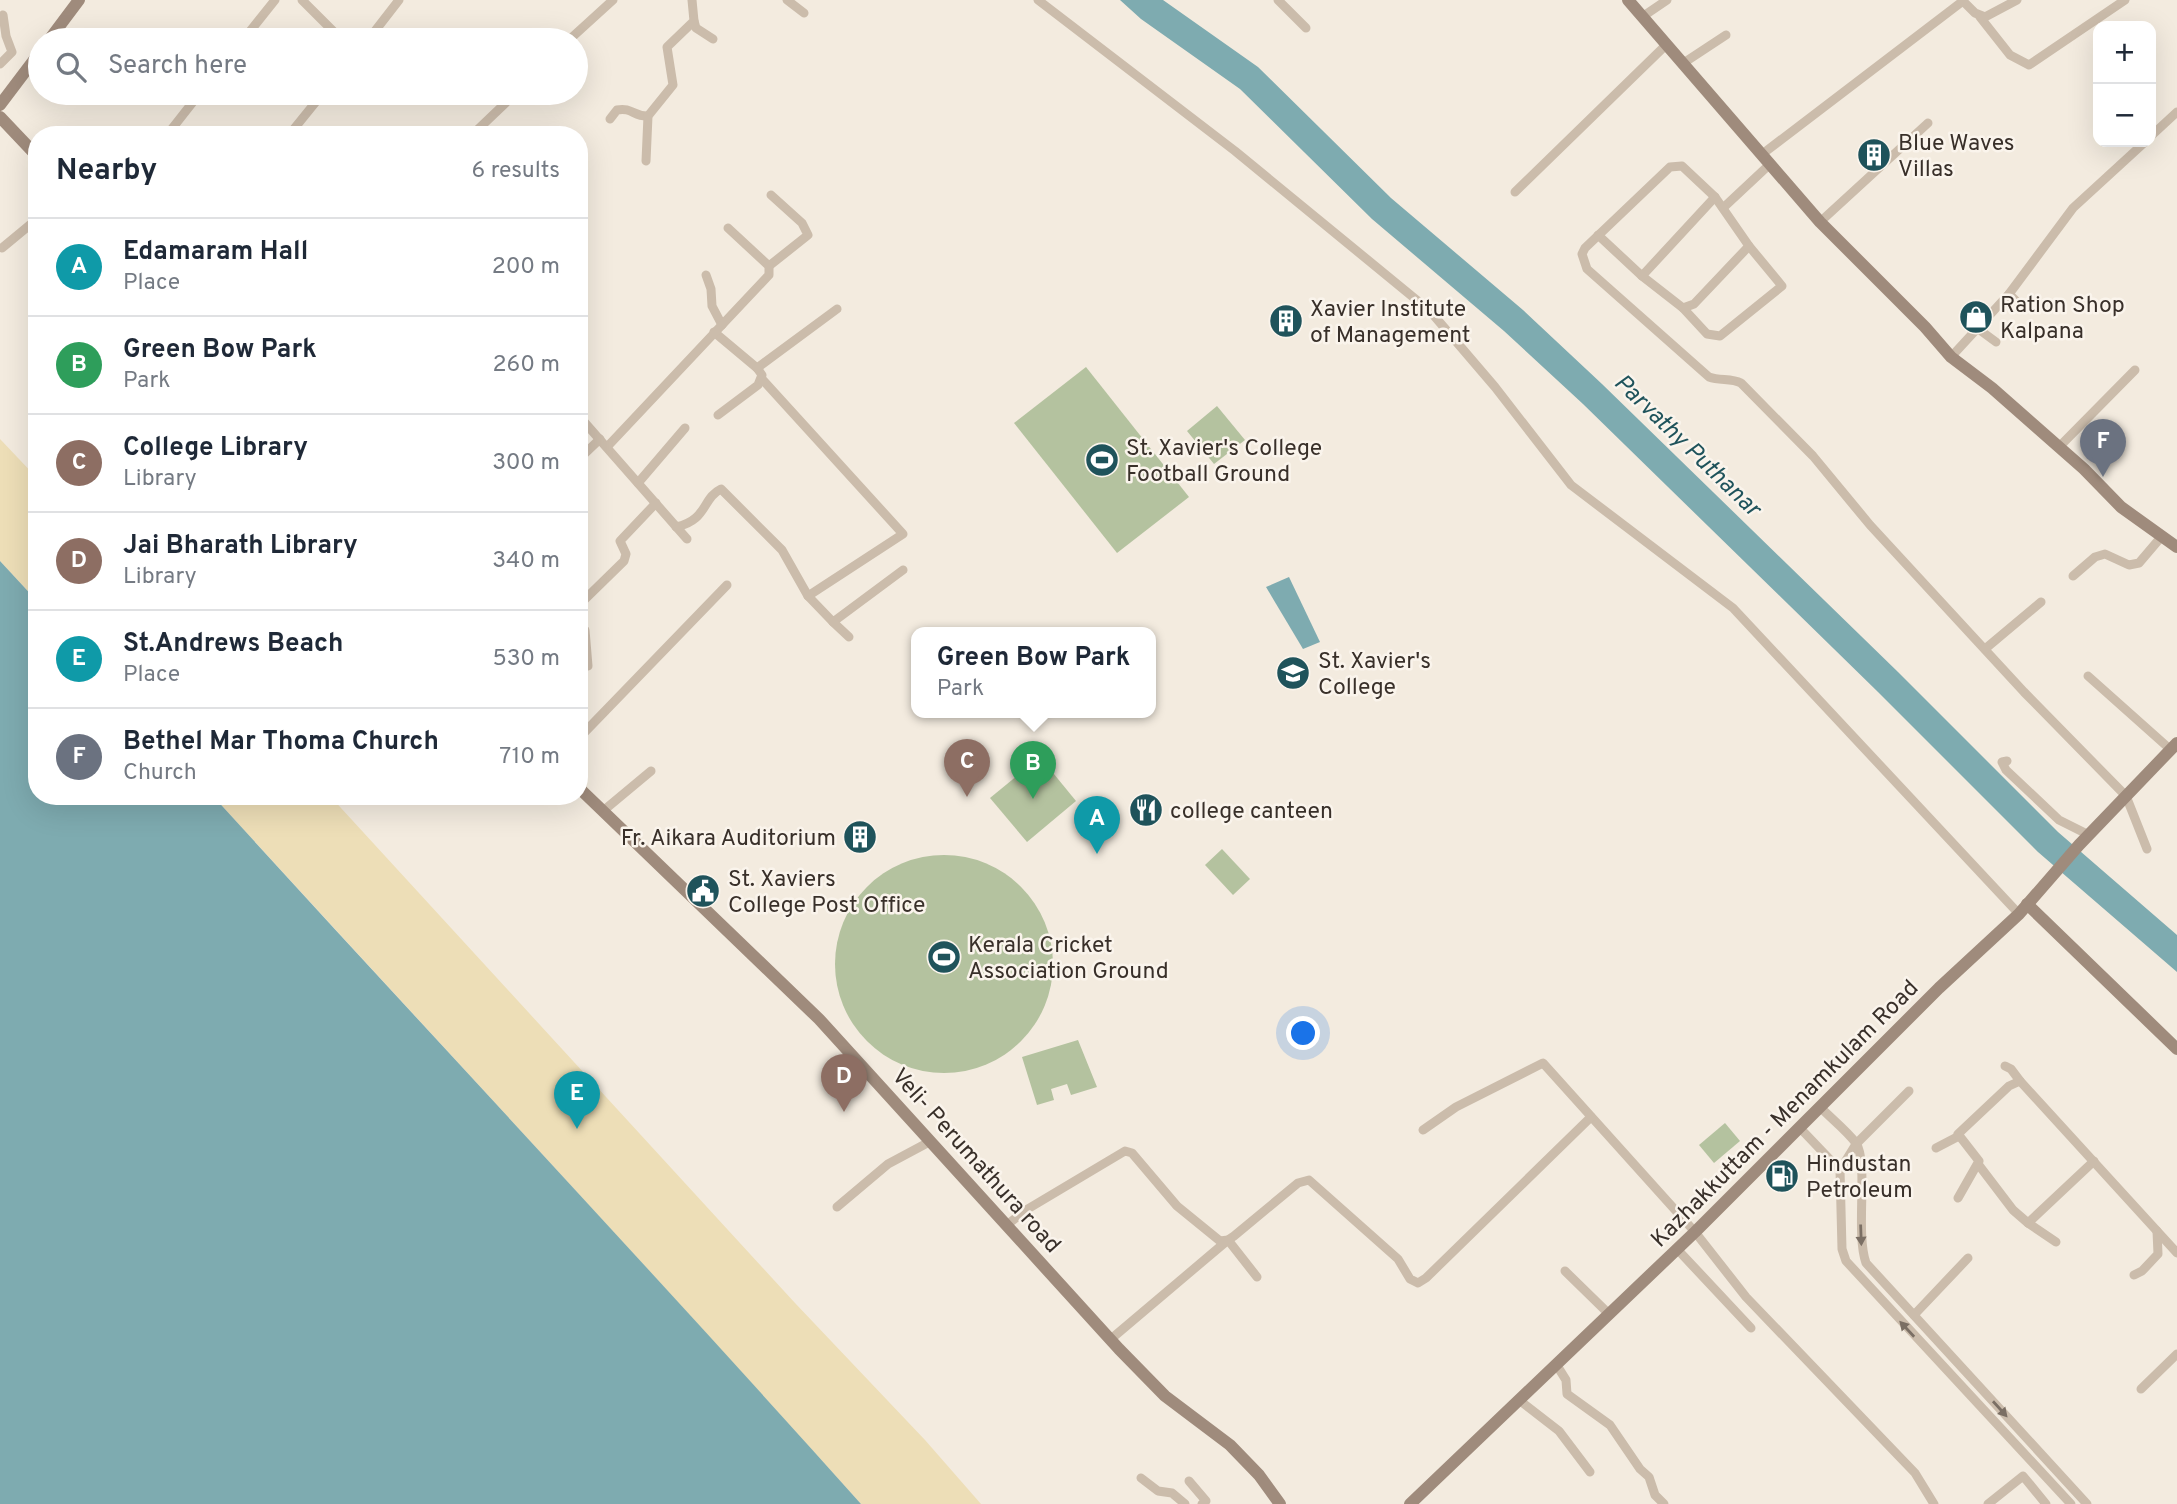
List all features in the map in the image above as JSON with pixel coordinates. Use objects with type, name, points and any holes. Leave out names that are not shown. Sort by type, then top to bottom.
[{"type":"main road","points":[[58,28],[79,0]]},
{"type":"main road","points":[[1628,0],[1820,222],[1925,327],[1951,357],[1992,388],[2059,446],[2121,507],[2177,547]]},
{"type":"main road","points":[[0,105],[28,68]]},
{"type":"main road","points":[[0,117],[28,147]]},
{"type":"main road","name":"Kazhakkuttam - Menamkulam Road","points":[[1416,1502],[1677,1250],[1939,988],[2023,909],[2079,845],[2174,747]]},
{"type":"main road","name":"Veli- Perumathura road","points":[[588,797],[819,1019],[1164,1396],[1230,1445],[1259,1475],[1280,1504]]},
{"type":"main road","points":[[2023,909],[2177,1049]]},
{"type":"street","points":[[253,28],[275,0]]},
{"type":"street","points":[[302,0],[330,28]]},
{"type":"street","points":[[377,28],[399,0]]},
{"type":"street","points":[[582,28],[613,0]]},
{"type":"street","points":[[692,0],[696,29],[713,40]]},
{"type":"street","points":[[787,0],[804,13]]},
{"type":"street","points":[[1038,0],[1235,151],[1430,311],[1496,387],[1571,485],[1733,608],[1998,889],[2023,909]]},
{"type":"street","points":[[1278,0],[1306,27]]},
{"type":"street","points":[[1642,17],[1667,0]]},
{"type":"street","points":[[1723,208],[1765,160],[1963,0],[2010,55],[2029,65],[2125,0]]},
{"type":"street","points":[[1980,17],[1993,15],[2017,0]]},
{"type":"street","points":[[0,64],[12,52],[3,15]]},
{"type":"street","points":[[646,161],[648,116],[673,85],[667,47],[694,21]]},
{"type":"street","points":[[1682,64],[1726,36]]},
{"type":"street","points":[[1515,192],[1666,45]]},
{"type":"street","points":[[174,126],[191,105]]},
{"type":"street","points":[[296,126],[313,105]]},
{"type":"street","points":[[481,126],[503,105]]},
{"type":"street","points":[[610,119],[617,110],[626,108],[641,116],[648,116]]},
{"type":"street","points":[[2156,131],[2177,112]]},
{"type":"street","points":[[1820,222],[1928,123]]},
{"type":"street","points":[[1951,357],[2009,294],[2073,208],[2140,147]]},
{"type":"street","points":[[1598,235],[1642,276],[1683,308],[1707,334],[1720,336],[1782,286],[1749,246],[1715,197],[1682,166],[1670,167],[1584,248],[1581,254],[1583,262],[1587,269],[1709,377],[1718,380],[1734,379],[1741,383],[1813,456],[1870,524],[1985,649],[2126,796],[2147,849]]},
{"type":"street","points":[[769,265],[808,235],[802,223],[771,195]]},
{"type":"street","points":[[1642,276],[1715,197]]},
{"type":"street","points":[[2,248],[28,226]]},
{"type":"street","points":[[607,447],[766,280],[771,270],[769,265],[728,228]]},
{"type":"street","points":[[1683,308],[1694,304],[1749,246]]},
{"type":"street","points":[[706,275],[711,289],[712,306],[722,325]]},
{"type":"street","points":[[2009,294],[2020,305]]},
{"type":"street","points":[[757,368],[837,309]]},
{"type":"street","points":[[1977,328],[1996,342]]},
{"type":"street","points":[[714,332],[757,368],[762,379],[903,534],[808,596]]},
{"type":"street","points":[[2059,446],[2135,370]]},
{"type":"street","points":[[718,415],[758,385],[762,379]]},
{"type":"street","points":[[588,425],[687,539]]},
{"type":"street","points":[[638,483],[685,428]]},
{"type":"street","points":[[588,450],[600,439]]},
{"type":"street","points":[[676,527],[690,524],[708,506],[714,492],[721,489],[782,550],[808,596],[849,637]]},
{"type":"street","points":[[588,596],[624,561],[626,554],[620,541],[656,503]]},
{"type":"street","points":[[2073,576],[2095,557],[2105,554],[2129,565],[2139,563],[2162,536]]},
{"type":"street","points":[[833,622],[903,570]]},
{"type":"street","points":[[588,729],[727,585]]},
{"type":"street","points":[[1985,649],[2041,602]]},
{"type":"street","points":[[2088,676],[2174,747]]},
{"type":"street","points":[[2007,761],[2002,762],[2006,770],[2059,820],[2089,835]]},
{"type":"street","points":[[603,811],[651,771]]},
{"type":"street","points":[[1423,1130],[1456,1107],[1543,1063],[1695,1232],[1746,1297],[1915,1472],[1934,1504]]},
{"type":"street","points":[[2005,1066],[2011,1069],[2177,1253]]},
{"type":"street","points":[[1936,1148],[1959,1136],[1959,1132],[2009,1086],[2020,1081]]},
{"type":"street","points":[[1909,1091],[1856,1144],[1840,1170],[1842,1249],[1846,1261],[2069,1503],[2077,1494]]},
{"type":"street","points":[[1821,1108],[1856,1144],[1861,1158],[1861,1245],[1866,1263],[2087,1504]]},
{"type":"street","points":[[1111,1339],[1298,1183],[1310,1180],[1398,1259],[1413,1282],[1422,1282],[1591,1117]]},
{"type":"street","points":[[1799,1127],[1840,1170]]},
{"type":"street","points":[[1958,1198],[1978,1164],[1978,1158],[1959,1136]]},
{"type":"street","points":[[837,1206],[888,1164],[931,1141]]},
{"type":"street","points":[[1008,1224],[1026,1210],[1125,1151],[1132,1153],[1177,1206],[1215,1238],[1228,1240],[1257,1276]]},
{"type":"street","points":[[2028,1223],[2094,1161]]},
{"type":"street","points":[[1978,1164],[2013,1210],[2056,1242]]},
{"type":"street","points":[[2134,1275],[2142,1271],[2158,1254],[2157,1231]]},
{"type":"street","points":[[1677,1250],[1751,1328]]},
{"type":"street","points":[[1914,1315],[1968,1258]]},
{"type":"street","points":[[1565,1271],[1609,1314]]},
{"type":"street","points":[[1926,1349],[1936,1339]]},
{"type":"street","points":[[2141,1389],[2177,1354]]},
{"type":"street","points":[[1556,1364],[1566,1380],[1567,1395],[1609,1425],[1640,1469],[1649,1476],[1655,1495],[1664,1504]]},
{"type":"street","points":[[1519,1400],[1559,1431],[1590,1472]]},
{"type":"street","points":[[1988,1504],[2023,1476],[2046,1504]]},
{"type":"street","points":[[1141,1478],[1158,1491],[1172,1493],[1185,1504]]},
{"type":"street","points":[[1189,1481],[1206,1502],[1202,1504]]},
{"type":"green space","name":"St. Xavier's College Football Ground","points":[[1086,367],[1189,497],[1117,553],[1014,423]]},
{"type":"green space","points":[[1217,406],[1245,440],[1214,464],[1187,431]]},
{"type":"green space","points":[[1040,757],[1076,801],[1027,842],[990,798]]},
{"type":"green space","points":[[1222,849],[1250,879],[1233,895],[1205,865]]},
{"type":"green space","name":"Kerala Cricket Association Ground","points":[[944,855],[965,857],[986,864],[1021,887],[1044,922],[1051,943],[1051,985],[1044,1006],[1021,1041],[986,1064],[965,1071],[944,1073],[923,1071],[902,1064],[867,1041],[844,1006],[837,985],[835,964],[837,943],[844,922],[867,887],[902,864],[923,857]]},
{"type":"green space","points":[[1078,1040],[1097,1087],[1071,1095],[1067,1084],[1051,1089],[1054,1100],[1037,1105],[1022,1057]]},
{"type":"green space","points":[[1725,1123],[1740,1141],[1714,1163],[1699,1145]]},
{"type":"sand","points":[[0,439],[28,469],[28,591],[0,561]]},
{"type":"sand","points":[[221,805],[338,805],[981,1504],[861,1504]]},
{"type":"water","points":[[1120,0],[1163,0],[1258,67],[1391,198],[1523,310],[1898,672],[2058,832],[2177,935],[2177,972],[2038,852],[1583,404],[1504,331],[1372,219],[1240,89],[1141,19]]},
{"type":"water","points":[[0,561],[28,591],[28,805],[221,805],[861,1504],[0,1504]]},
{"type":"water","points":[[1289,577],[1320,642],[1303,649],[1266,587]]},
{"type":"place","name":"Blue Waves Villas","points":[[1874,155]]},
{"type":"place","name":"Ration Shop Kalpana","points":[[1976,317]]},
{"type":"place","name":"Xavier Institute of Management","points":[[1286,321]]},
{"type":"place","name":"St. Xavier's College Football Ground","points":[[1102,460]]},
{"type":"place","name":"Bethel Mar Thoma Church","points":[[2103,477]]},
{"type":"place","name":"St. Xavier's College","points":[[1293,673]]},
{"type":"place","name":"College Library","points":[[967,797]]},
{"type":"place","name":"Green Bow Park","points":[[1033,799]]},
{"type":"place","name":"college canteen","points":[[1146,810]]},
{"type":"place","name":"Fr. Aikara Auditorium","points":[[860,837]]},
{"type":"place","name":"Edamaram Hall","points":[[1097,854]]},
{"type":"place","name":"St. Xaviers College Post Office","points":[[703,891]]},
{"type":"place","name":"Kerala Cricket Association Ground","points":[[944,957]]},
{"type":"place","name":"Jai Bharath Library","points":[[844,1112]]},
{"type":"place","name":"St.Andrews Beach","points":[[577,1129]]},
{"type":"place","name":"Hindustan Petroleum","points":[[1782,1176]]},
{"type":"water label","name":"Parvathy Puthanar","points":[[1688,445]]}]
